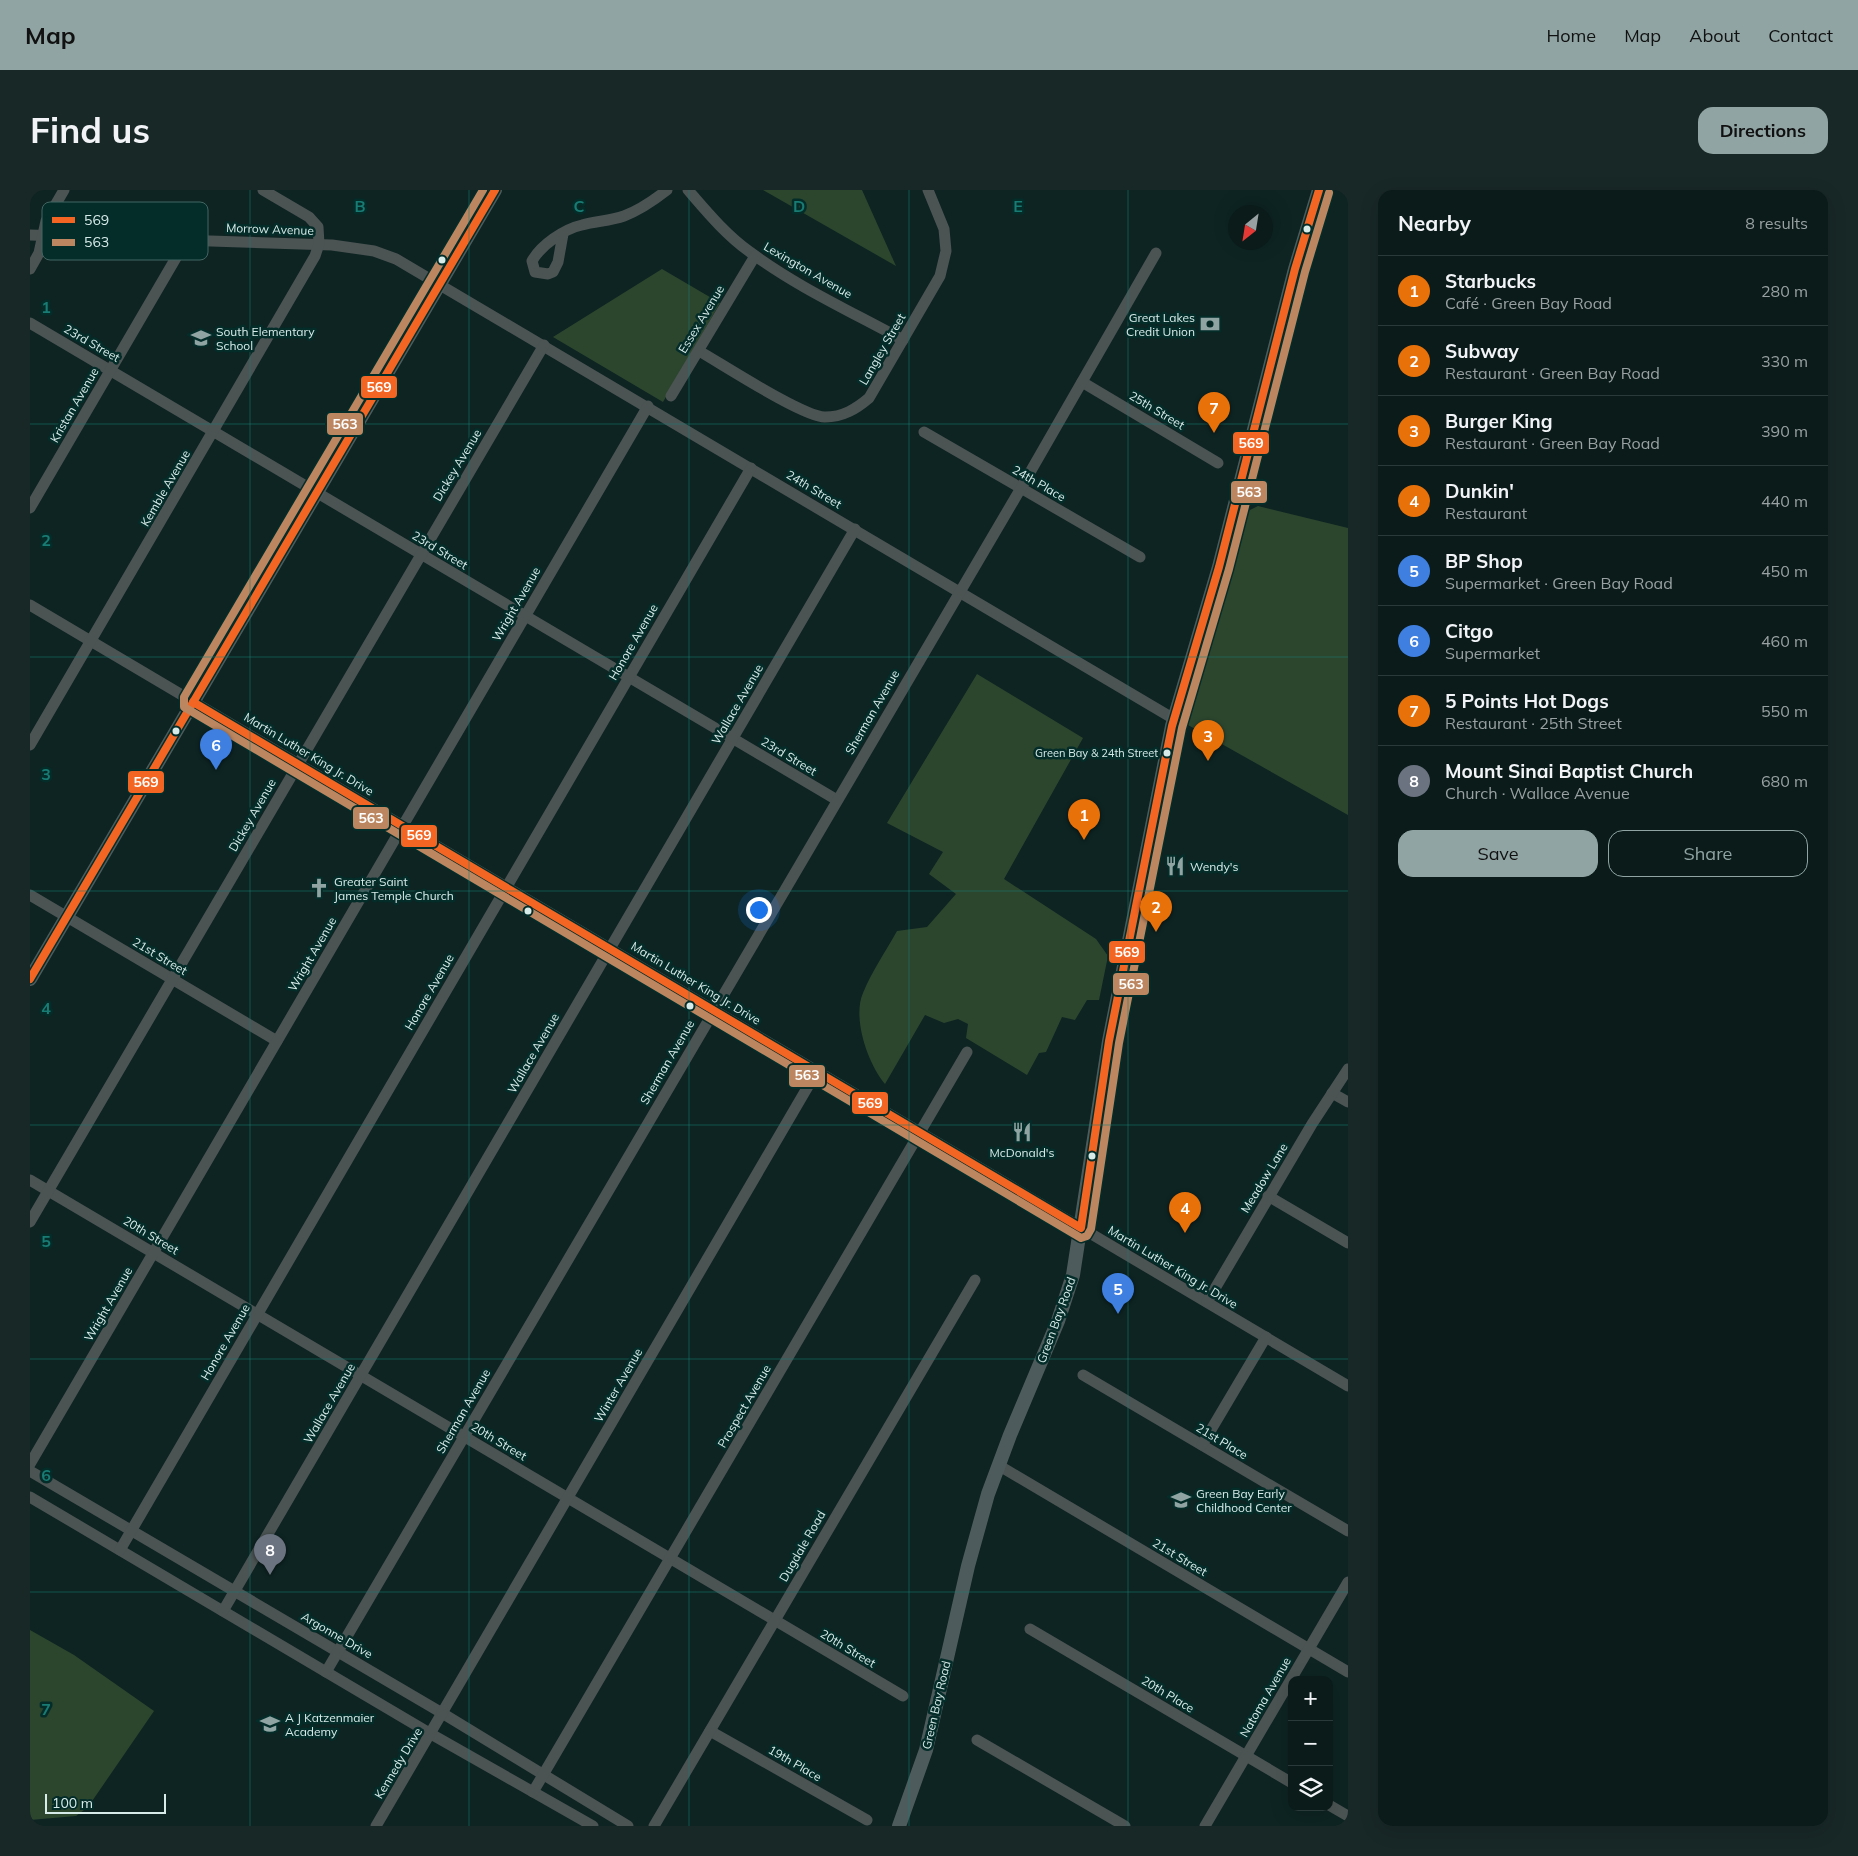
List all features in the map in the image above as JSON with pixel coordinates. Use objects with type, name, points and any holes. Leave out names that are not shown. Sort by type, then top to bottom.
[{"type":"main road","points":[[30,980],[495,190]]},
{"type":"main road","name":"Green Bay Road","points":[[899,1826],[926,1750],[972,1550],[998,1465],[1061,1314],[1073,1275],[1109,1041],[1174,718],[1219,568],[1295,270],[1319,190]]},
{"type":"street","points":[[57,202],[64,190]]},
{"type":"street","points":[[263,190],[310,217],[318,227],[319,244]]},
{"type":"street","points":[[563,234],[577,226],[622,217],[638,210],[667,190]]},
{"type":"street","name":"Lexington Avenue","points":[[688,190],[726,232],[755,256],[903,340]]},
{"type":"street","name":"Langley Street","points":[[699,351],[802,410],[822,417],[840,416],[857,408],[869,398],[940,276],[946,251],[944,229],[928,190]]},
{"type":"street","points":[[30,270],[39,253],[42,240]]},
{"type":"street","name":"Morrow Avenue","points":[[208,240],[319,244],[361,248],[385,255],[440,283]]},
{"type":"street","name":"Kemble Avenue","points":[[30,745],[315,257],[319,244]]},
{"type":"street","name":"Sherman Avenue","points":[[326,1672],[1156,253]]},
{"type":"street","name":"Essex Avenue","points":[[671,396],[755,256]]},
{"type":"street","name":"Kristan Avenue","points":[[30,508],[175,260]]},
{"type":"street","name":"24th Street","points":[[440,283],[1174,718]]},
{"type":"street","name":"23rd Street","points":[[30,323],[837,800]]},
{"type":"street","name":"Dickey Avenue","points":[[30,1222],[544,345]]},
{"type":"street","name":"25th Street","points":[[1082,382],[1218,463]]},
{"type":"street","name":"Wright Avenue","points":[[30,1464],[648,406]]},
{"type":"street","name":"24th Place","points":[[924,432],[1140,557]]},
{"type":"street","name":"Honore Avenue","points":[[120,1550],[751,468]]},
{"type":"street","name":"Wallace Avenue","points":[[223,1611],[855,529]]},
{"type":"street","name":"Martin Luther King Jr. Drive","points":[[30,605],[1348,1386]]},
{"type":"street","name":"21st Street","points":[[30,895],[277,1041]]},
{"type":"street","name":"Prospect Avenue","points":[[533,1792],[967,1052]]},
{"type":"street","name":"Meadow Lane","points":[[1207,1302],[1268,1196],[1348,1069]]},
{"type":"street","name":"Winter Avenue","points":[[442,1713],[817,1071]]},
{"type":"street","points":[[1332,1093],[1348,1102]]},
{"type":"street","name":"20th Street","points":[[30,1180],[903,1696]]},
{"type":"street","points":[[1268,1196],[1348,1243]]},
{"type":"street","name":"Dugdale Road","points":[[654,1826],[975,1280]]},
{"type":"street","points":[[1202,1445],[1266,1337]]},
{"type":"street","name":"21st Place","points":[[1083,1374],[1348,1531]]},
{"type":"street","name":"21st Street","points":[[998,1465],[1348,1672]]},
{"type":"street","name":"Argonne Drive","points":[[30,1471],[442,1713],[628,1826]]},
{"type":"street","points":[[30,1497],[431,1734],[593,1826]]},
{"type":"street","name":"Natoma Avenue","points":[[1205,1826],[1348,1582]]},
{"type":"street","name":"20th Place","points":[[1030,1629],[1288,1781]]},
{"type":"street","name":"Kennedy Drive","points":[[376,1826],[442,1713]]},
{"type":"street","name":"19th Place","points":[[710,1730],[867,1820]]},
{"type":"street","points":[[977,1740],[1125,1826]]},
{"type":"street","points":[[1333,1807],[1348,1816]]},
{"type":"green space","points":[[763,190],[862,190],[896,266]]},
{"type":"green space","points":[[662,269],[720,303],[663,402],[553,337]]},
{"type":"green space","points":[[1258,506],[1348,528],[1348,815],[1188,725],[1248,511]]},
{"type":"green space","points":[[977,674],[1083,738],[1004,879],[1096,939],[1108,956],[1099,1000],[1087,1000],[1075,1020],[1062,1017],[1046,1052],[1039,1053],[1027,1075],[966,1038],[968,1024],[958,1019],[944,1023],[925,1015],[885,1084],[873,1065],[861,1028],[859,1015],[863,993],[897,931],[927,927],[956,894],[929,874],[943,852],[887,823]]},
{"type":"green space","points":[[30,1630],[74,1655],[154,1711],[88,1807],[76,1816],[30,1820]]},
{"type":"transit line","name":"563","points":[[483,190],[184,697],[184,707],[1081,1238],[1087,1236],[1091,1229],[1119,1043],[1182,728],[1229,569],[1305,272],[1329,193]]},
{"type":"transit line","name":"569","points":[[30,979],[495,190]]},
{"type":"transit line","name":"569","points":[[193,702],[1081,1228],[1109,1041],[1172,726],[1219,567],[1295,269],[1319,190]]},
{"type":"place","name":"Great Lakes Credit Union","points":[[1210,324]]},
{"type":"place","name":"South Elementary School","points":[[201,338]]},
{"type":"place","name":"5 Points Hot Dogs","points":[[1214,433]]},
{"type":"place","name":"Green Bay & 24th Street","points":[[1167,753]]},
{"type":"place","name":"Burger King","points":[[1208,761]]},
{"type":"place","name":"Citgo","points":[[216,770]]},
{"type":"place","name":"Starbucks","points":[[1084,840]]},
{"type":"place","name":"Wendy's","points":[[1175,866]]},
{"type":"place","name":"Greater Saint James Temple Church","points":[[319,888]]},
{"type":"place","name":"Subway","points":[[1156,932]]},
{"type":"place","name":"McDonald's","points":[[1022,1132]]},
{"type":"place","name":"Dunkin'","points":[[1185,1233]]},
{"type":"place","name":"BP Shop","points":[[1118,1314]]},
{"type":"place","name":"Green Bay Early Childhood Center","points":[[1181,1500]]},
{"type":"place","name":"Mount Sinai Baptist Church","points":[[270,1575]]},
{"type":"place","name":"A J Katzenmaier Academy","points":[[270,1724]]}]
